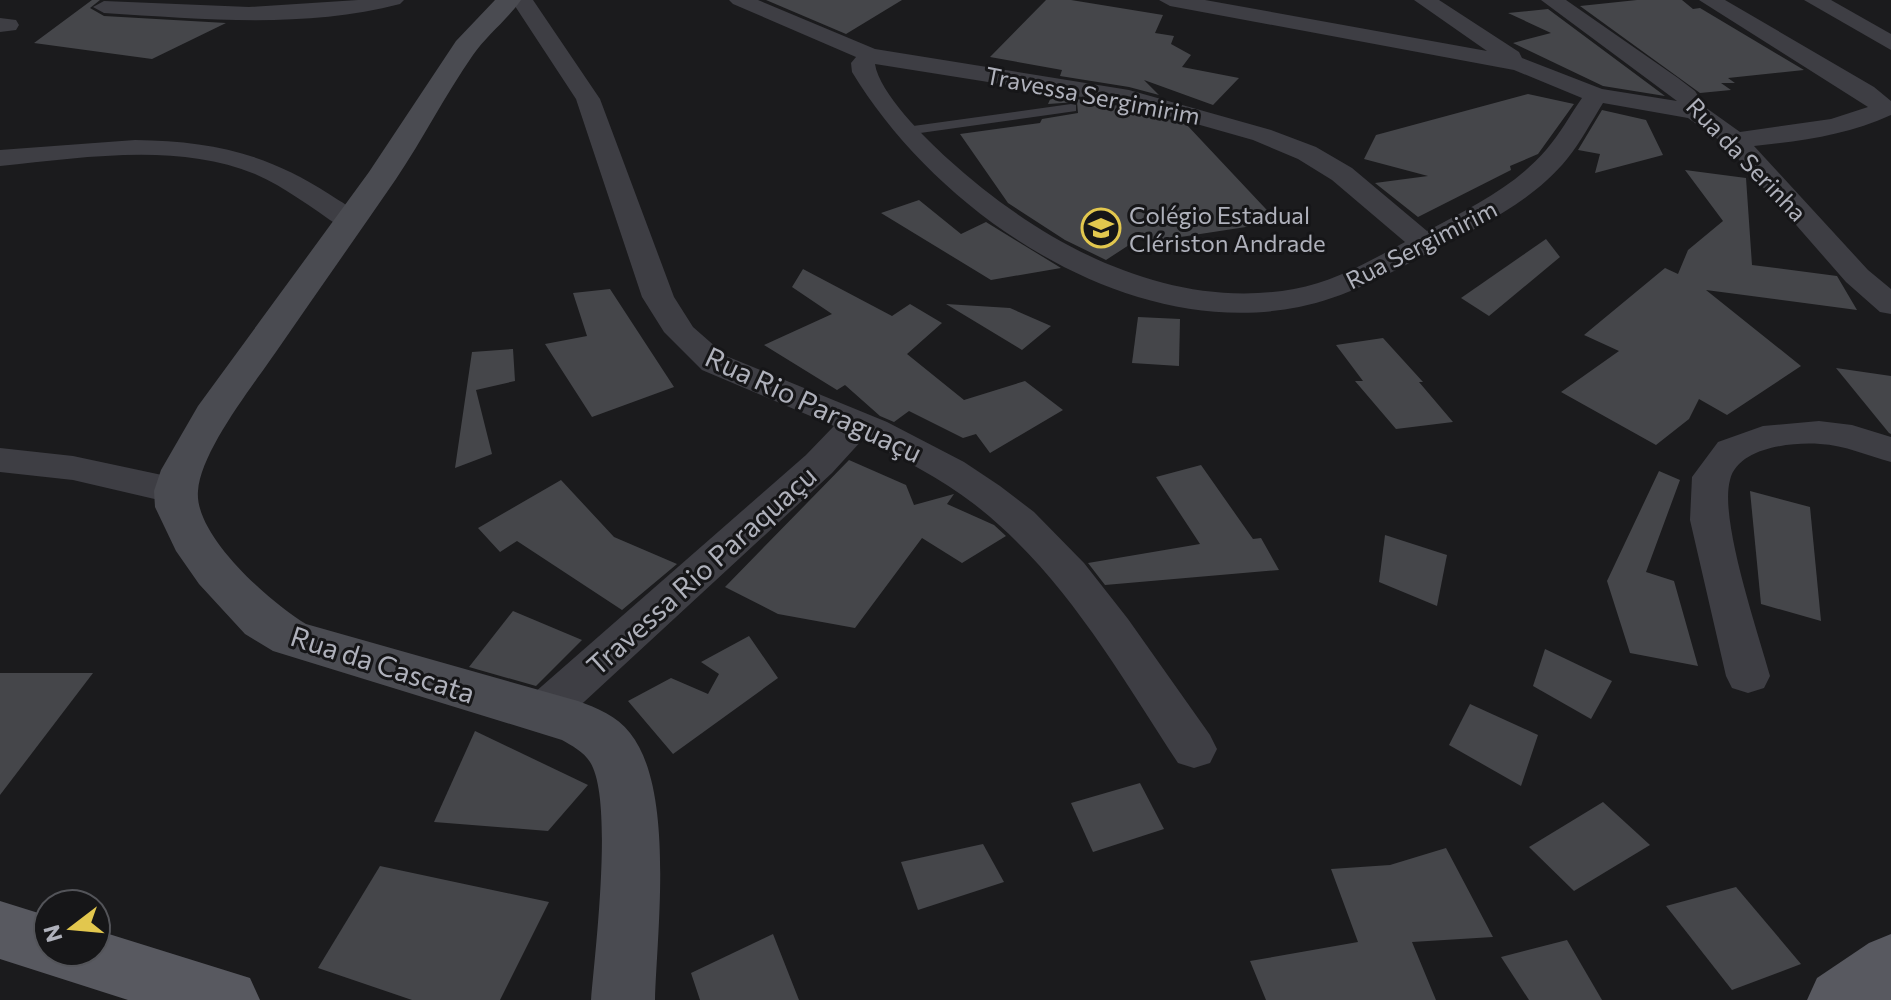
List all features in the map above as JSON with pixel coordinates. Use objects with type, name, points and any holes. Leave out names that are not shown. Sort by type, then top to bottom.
[{"type":"main road","points":[[176,491],[192,447],[212,415],[287,314],[349,220],[383,175],[465,47],[509,0]]},
{"type":"main road","name":"Rua da Cascata","points":[[176,491],[182,523],[203,554],[262,621],[290,638],[578,723],[599,735],[615,755],[624,781],[630,844],[623,1000]]},
{"type":"main road","points":[[0,930],[32,940]]},
{"type":"main road","points":[[1839,1000],[1891,964]]},
{"type":"main road","points":[[112,965],[228,1000]]},
{"type":"street","points":[[104,7],[260,13],[359,6],[393,0]]},
{"type":"street","name":"Rua Rio Paraguaçu","points":[[522,0],[588,99],[658,297],[687,343],[714,363],[926,456],[973,485],[1019,521],[1060,562],[1124,645],[1194,749]]},
{"type":"street","points":[[740,0],[870,55]]},
{"type":"street","points":[[1170,0],[1520,64]]},
{"type":"street","points":[[1425,0],[1520,64],[1596,95],[1696,112]]},
{"type":"street","name":"Rua da Serinha","points":[[1552,0],[1670,83],[1686,96],[1696,112],[1735,140],[1857,276],[1891,305]]},
{"type":"street","points":[[1710,0],[1865,92],[1885,108],[1865,118],[1781,135],[1735,140]]},
{"type":"street","points":[[1815,0],[1891,43]]},
{"type":"street","points":[[1839,13],[1878,9]]},
{"type":"street","name":"Rua Sergimirim","points":[[870,55],[863,63],[864,72],[906,131],[958,184],[1031,236],[1128,284],[1159,294],[1199,301],[1249,303],[1292,297],[1349,282],[1478,218],[1518,192],[1554,158],[1596,95]]},
{"type":"street","name":"Travessa Sergimirim","points":[[870,55],[1129,97],[1262,135],[1307,153],[1342,174],[1424,243]]},
{"type":"street","points":[[0,158],[106,149],[152,149],[232,158],[293,183],[349,220]]},
{"type":"street","name":"Travessa Rio Paraquaçu","points":[[542,713],[819,464],[857,424]]},
{"type":"street","points":[[1748,676],[1709,520],[1711,477],[1731,450],[1763,438],[1819,432],[1852,437],[1891,450]]},
{"type":"street","points":[[0,460],[99,472],[176,491]]},
{"type":"lane","points":[[906,131],[1071,108]]},
{"type":"building","points":[[92,0],[100,0],[90,8],[104,16],[226,23],[152,59],[34,43]]},
{"type":"building","points":[[766,0],[902,0],[846,34]]},
{"type":"building","points":[[1046,0],[1071,0],[1163,15],[1155,33],[1174,36],[1171,44],[1191,55],[1182,67],[1239,78],[1213,105],[1144,80],[1159,95],[1060,76],[1062,70],[990,57]]},
{"type":"building","points":[[1637,0],[1682,0],[1804,70],[1728,78],[1735,83],[1721,83],[1731,90],[1700,93],[1580,6]]},
{"type":"building","points":[[1548,9],[1665,96],[1603,86],[1513,43],[1551,33],[1508,13]]},
{"type":"building","points":[[1528,94],[1574,104],[1538,154],[1510,166],[1511,170],[1418,217],[1375,183],[1428,176],[1364,159],[1376,135]]},
{"type":"building","points":[[1052,95],[1125,107],[1186,124],[1278,222],[1148,242],[1149,232],[1106,260],[1065,240],[1008,203],[960,134],[1040,123],[1042,119],[1078,113],[1077,102],[1048,104]]},
{"type":"building","points":[[1602,110],[1646,120],[1663,155],[1595,173],[1600,154],[1578,150]]},
{"type":"building","points":[[1685,170],[1746,178],[1752,265],[1837,276],[1857,310],[1706,290],[1801,366],[1727,415],[1699,399],[1689,419],[1656,445],[1561,392],[1619,351],[1584,335],[1665,268],[1678,274],[1688,250],[1723,221]]},
{"type":"building","points":[[919,200],[961,234],[986,222],[1061,268],[991,280],[881,213]]},
{"type":"building","points":[[1546,239],[1560,257],[1489,316],[1461,298]]},
{"type":"building","points":[[803,269],[892,316],[910,304],[942,323],[907,354],[964,400],[1025,381],[1063,410],[990,453],[976,434],[963,438],[909,411],[894,422],[880,416],[845,385],[837,390],[764,345],[832,314],[792,287]]},
{"type":"building","points":[[610,289],[674,387],[592,417],[545,344],[587,336],[573,293]]},
{"type":"building","points":[[946,304],[1010,308],[1051,326],[1022,350]]},
{"type":"building","points":[[1138,317],[1180,319],[1179,366],[1132,363]]},
{"type":"building","points":[[1383,338],[1423,382],[1419,382],[1453,422],[1396,429],[1355,381],[1363,381],[1336,345]]},
{"type":"building","points":[[513,349],[515,381],[476,390],[492,454],[455,468],[472,352]]},
{"type":"building","points":[[1836,368],[1891,376],[1891,434],[1889,433]]},
{"type":"building","points":[[849,460],[906,485],[914,505],[954,494],[947,504],[994,525],[1006,536],[962,563],[922,538],[855,628],[778,614],[725,587]]},
{"type":"building","points":[[1201,465],[1253,539],[1261,538],[1279,570],[1105,585],[1088,563],[1200,544],[1156,477]]},
{"type":"building","points":[[1659,471],[1680,480],[1646,572],[1674,581],[1698,666],[1630,653],[1607,581]]},
{"type":"building","points":[[561,480],[614,537],[677,564],[622,610],[517,541],[500,552],[478,528]]},
{"type":"building","points":[[1750,491],[1810,507],[1821,621],[1761,604]]},
{"type":"building","points":[[1385,535],[1447,555],[1437,606],[1379,582]]},
{"type":"building","points":[[513,611],[582,640],[536,686],[469,667]]},
{"type":"building","points":[[749,636],[778,678],[673,754],[628,701],[671,678],[708,694],[719,674],[701,662]]},
{"type":"building","points":[[1545,649],[1612,681],[1591,719],[1533,686]]},
{"type":"building","points":[[0,673],[93,673],[0,795]]},
{"type":"building","points":[[1470,704],[1538,735],[1521,786],[1449,745]]},
{"type":"building","points":[[475,731],[588,785],[548,831],[434,822]]},
{"type":"building","points":[[1140,783],[1164,829],[1093,852],[1071,803]]},
{"type":"building","points":[[1603,802],[1650,845],[1574,891],[1529,847]]},
{"type":"building","points":[[983,844],[1004,882],[918,910],[901,862]]},
{"type":"building","points":[[1446,848],[1493,937],[1412,942],[1436,1000],[1266,1000],[1250,961],[1358,942],[1331,869],[1390,865]]},
{"type":"building","points":[[380,866],[549,902],[500,1000],[412,1000],[318,968]]},
{"type":"building","points":[[1736,887],[1801,964],[1732,990],[1666,906]]},
{"type":"building","points":[[773,934],[799,1000],[700,1000],[691,973]]},
{"type":"building","points":[[1567,940],[1602,1000],[1529,1000],[1501,957]]},
{"type":"place","name":"Colégio Estadual Clériston Andrade","points":[[1101,228]]}]
